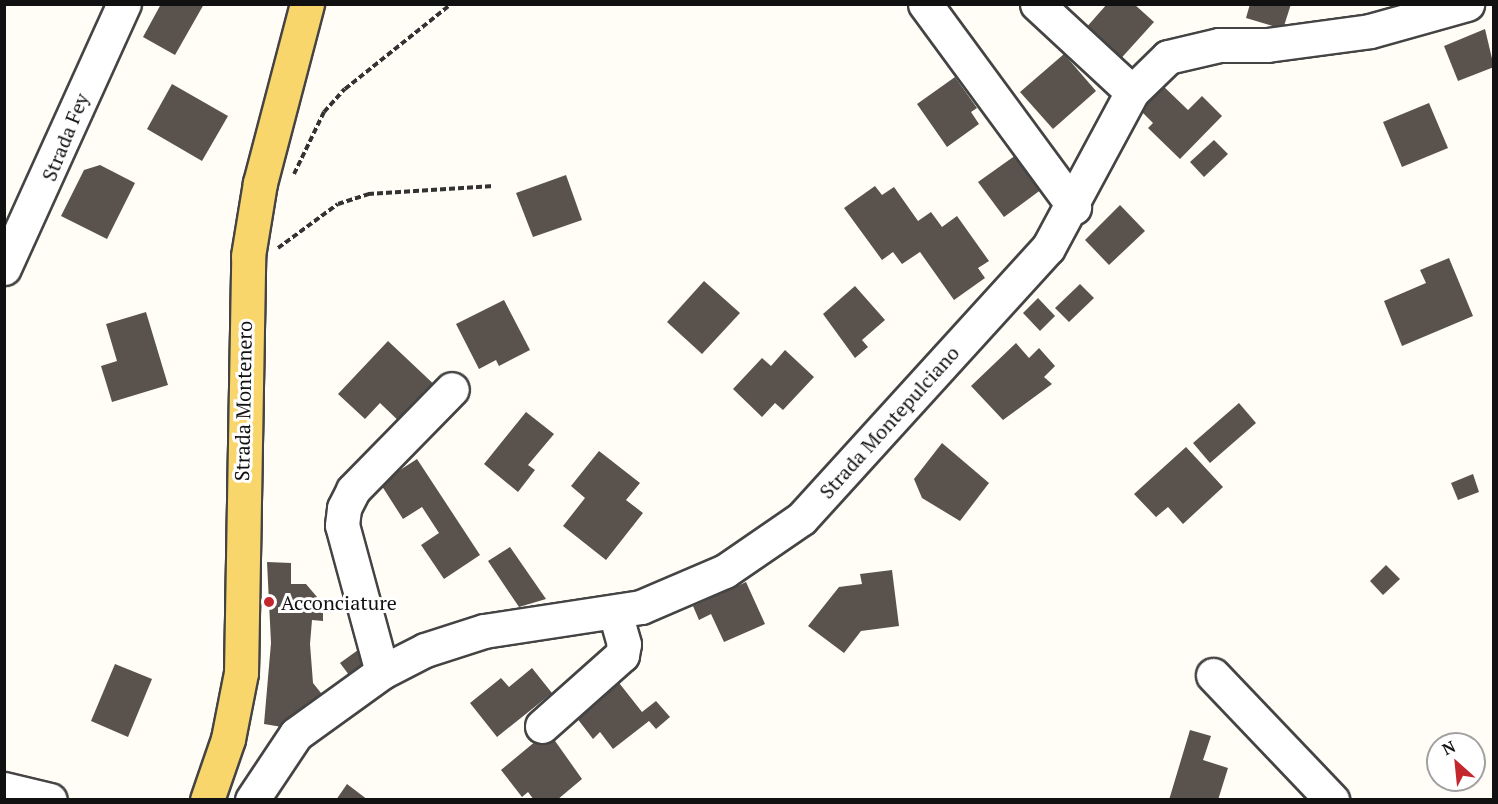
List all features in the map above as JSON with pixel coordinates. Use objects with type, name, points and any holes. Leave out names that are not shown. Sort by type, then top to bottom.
[{"type":"main road","name":"Strada Montenero","points":[[207,800],[228,740],[241,673],[245,275],[260,183],[306,4]]},
{"type":"street","name":"Strada Fey","points":[[4,268],[124,4]]},
{"type":"street","points":[[925,4],[1074,207]]},
{"type":"street","points":[[1037,4],[1132,92]]},
{"type":"street","name":"Strada Montepulciano","points":[[252,800],[296,734],[382,672],[451,639],[615,613],[683,592],[725,571],[802,518],[848,473],[940,361],[1011,293],[1074,207],[1132,92],[1149,72],[1185,51],[1332,38],[1467,4]]},
{"type":"street","points":[[382,672],[342,525],[344,508],[353,490],[452,389]]},
{"type":"street","points":[[542,726],[622,655],[624,644],[615,613]]},
{"type":"street","points":[[1213,675],[1332,800]]},
{"type":"street","points":[[4,789],[50,800]]},
{"type":"path","points":[[291,181],[324,112],[345,89],[451,4]]},
{"type":"path","points":[[245,275],[338,204],[368,194],[494,186]]},
{"type":"building","points":[[161,4],[204,4],[175,55],[143,37]]},
{"type":"building","points":[[1107,4],[1134,4],[1154,22],[1115,65],[1085,29]]},
{"type":"building","points":[[1250,4],[1291,4],[1283,29],[1246,18]]},
{"type":"building","points":[[1485,29],[1494,67],[1458,81],[1444,46]]},
{"type":"building","points":[[1064,54],[1096,91],[1053,129],[1020,92]]},
{"type":"building","points":[[955,77],[977,108],[971,112],[979,124],[947,147],[917,104]]},
{"type":"building","points":[[1160,83],[1188,110],[1202,96],[1222,116],[1180,159],[1148,128],[1153,123],[1137,107]]},
{"type":"building","points":[[172,84],[228,116],[202,161],[147,129]]},
{"type":"building","points":[[1429,103],[1448,148],[1402,167],[1383,122]]},
{"type":"building","points":[[1214,140],[1228,154],[1204,177],[1190,162]]},
{"type":"building","points":[[1016,155],[1042,189],[1004,217],[978,182]]},
{"type":"building","points":[[100,165],[135,183],[107,239],[61,216],[84,170]]},
{"type":"building","points":[[566,175],[582,220],[533,237],[516,193]]},
{"type":"building","points":[[875,186],[882,195],[894,187],[918,221],[931,212],[942,227],[957,216],[989,261],[978,268],[985,278],[954,300],[920,252],[902,264],[893,252],[882,260],[844,208]]},
{"type":"building","points":[[1120,205],[1145,231],[1109,265],[1085,240]]},
{"type":"building","points":[[1449,258],[1473,316],[1402,346],[1384,301],[1426,283],[1420,270]]},
{"type":"building","points":[[704,281],[740,313],[702,354],[667,322]]},
{"type":"building","points":[[1080,284],[1094,298],[1069,322],[1055,308]]},
{"type":"building","points":[[855,286],[885,320],[862,340],[868,347],[855,358],[823,314]]},
{"type":"building","points":[[1038,298],[1055,316],[1040,331],[1023,313]]},
{"type":"building","points":[[504,300],[530,350],[499,366],[496,360],[479,369],[456,324]]},
{"type":"building","points":[[146,312],[168,385],[112,402],[101,366],[117,361],[106,324]]},
{"type":"building","points":[[388,341],[440,390],[405,427],[380,403],[365,419],[338,394]]},
{"type":"building","points":[[1016,343],[1029,358],[1039,348],[1055,366],[1044,377],[1052,384],[1003,420],[971,386]]},
{"type":"building","points":[[785,350],[814,377],[783,410],[775,403],[762,417],[733,389],[762,358],[771,366]]},
{"type":"building","points":[[1239,403],[1256,423],[1210,463],[1193,443]]},
{"type":"building","points":[[526,412],[554,434],[528,465],[535,470],[518,492],[484,464]]},
{"type":"building","points":[[942,443],[989,483],[960,521],[922,498],[914,479]]},
{"type":"building","points":[[1186,447],[1223,487],[1183,524],[1168,507],[1156,517],[1134,494]]},
{"type":"building","points":[[599,451],[640,483],[626,500],[643,513],[606,560],[563,526],[585,498],[571,486]]},
{"type":"building","points":[[417,459],[480,555],[444,579],[421,545],[439,533],[422,507],[403,519],[380,483]]},
{"type":"building","points":[[1473,474],[1479,492],[1458,500],[1451,483]]},
{"type":"building","points":[[510,547],[546,599],[519,607],[488,561]]},
{"type":"building","points":[[267,562],[291,563],[291,584],[306,584],[323,604],[323,621],[312,620],[310,644],[313,683],[325,698],[288,728],[264,724],[271,643]]},
{"type":"building","points":[[1386,565],[1400,579],[1383,595],[1370,581]]},
{"type":"building","points":[[892,570],[899,626],[861,631],[844,653],[808,626],[839,587],[862,584],[860,574]]},
{"type":"building","points":[[746,582],[765,624],[724,642],[711,614],[699,620],[693,606]]},
{"type":"building","points":[[358,650],[370,667],[352,679],[340,663]]},
{"type":"building","points":[[115,664],[152,679],[128,737],[91,721]]},
{"type":"building","points":[[532,668],[552,693],[497,737],[470,703],[501,678],[509,687]]},
{"type":"building","points":[[616,679],[642,712],[656,701],[670,717],[656,729],[649,721],[613,749],[600,732],[593,739],[573,713]]},
{"type":"building","points":[[1190,730],[1211,736],[1203,760],[1228,768],[1218,800],[1169,800]]},
{"type":"building","points":[[548,731],[582,779],[557,800],[534,800],[528,792],[522,797],[501,770]]},
{"type":"building","points":[[347,784],[368,800],[336,800]]},
{"type":"place","name":"Acconciature","points":[[269,602]]}]
